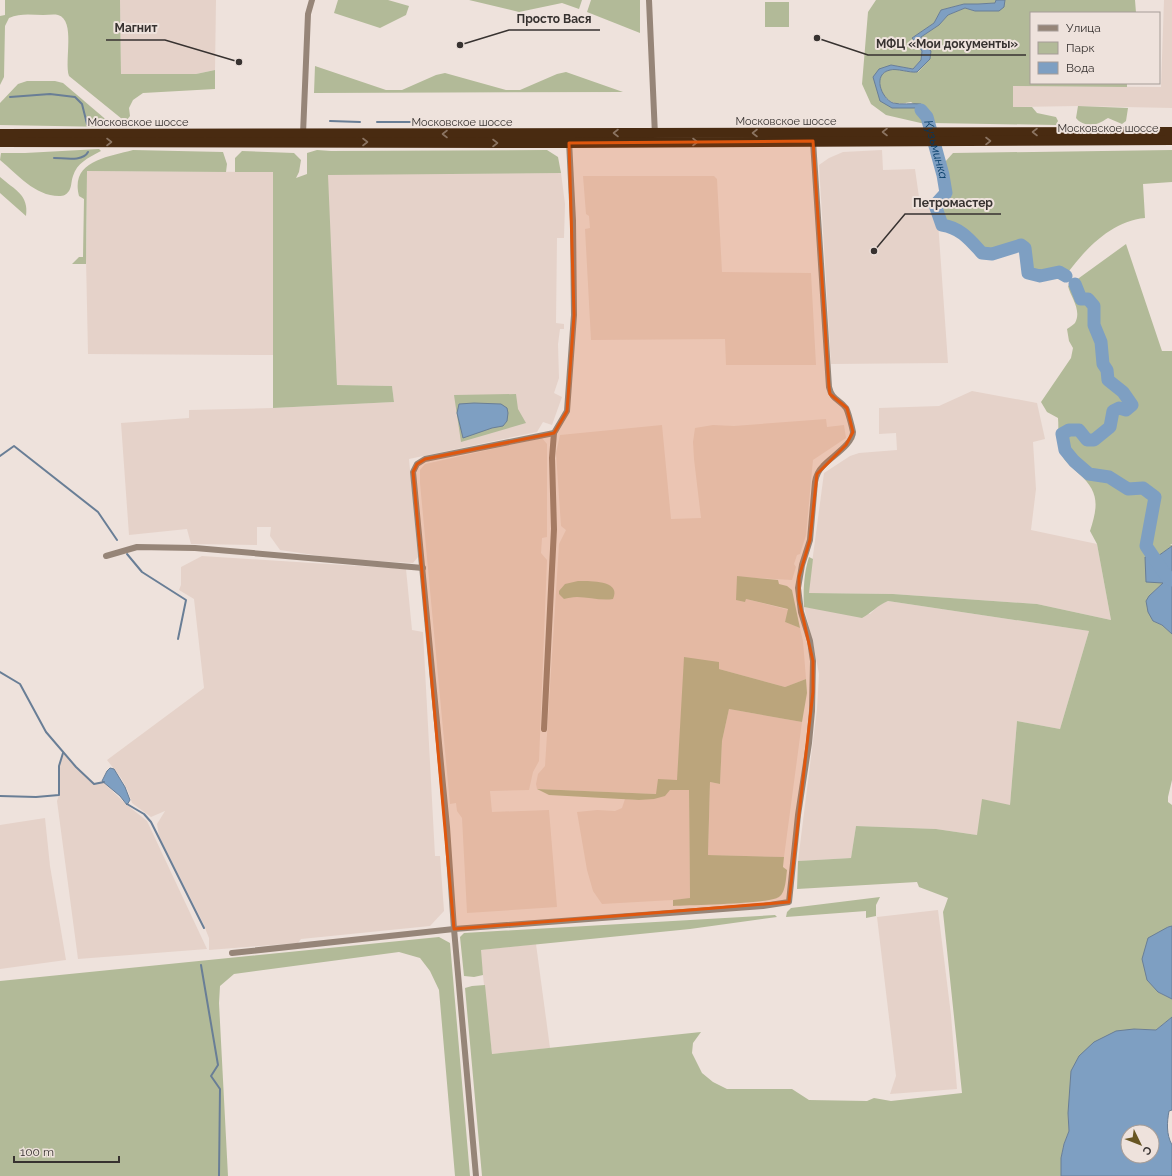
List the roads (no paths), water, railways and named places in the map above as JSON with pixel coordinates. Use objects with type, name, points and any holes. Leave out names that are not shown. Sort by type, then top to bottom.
[{"type":"highway","name":"Московское шоссе","points":[[949,137],[1172,132]]},
{"type":"highway","name":"Московское шоссе","points":[[0,134],[303,134],[568,138]]},
{"type":"highway","name":"Московское шоссе","points":[[0,142],[924,137]]},
{"type":"highway","name":"Московское шоссе","points":[[656,138],[813,141],[924,137]]},
{"type":"highway","points":[[924,137],[949,137]]},
{"type":"highway","name":"Московское шоссе","points":[[949,137],[1172,140]]},
{"type":"street","points":[[303,134],[308,14],[312,0]]},
{"type":"street","points":[[649,0],[656,138]]},
{"type":"street","points":[[544,729],[554,529],[552,458],[554,433],[567,410],[574,315],[573,221],[568,138]]},
{"type":"street","points":[[232,953],[454,929],[763,906],[789,902],[798,815],[809,742],[813,692],[813,661],[810,641],[799,600],[799,577],[810,540],[814,482],[822,466],[846,445],[852,437],[853,432],[847,408],[830,394],[829,387],[813,141]]},
{"type":"street","points":[[476,1176],[454,929],[447,821],[413,472],[417,464],[425,459],[554,433]]},
{"type":"street","points":[[106,556],[137,548],[195,548],[423,568]]},
{"type":"water","points":[[996,0],[1005,0],[1004,7],[999,11],[975,11],[965,8],[948,15],[939,25],[921,37],[921,40],[926,47],[931,51],[930,59],[917,72],[890,70],[884,72],[881,76],[880,86],[885,96],[889,100],[896,104],[921,104],[930,115],[932,123],[925,124],[924,117],[916,108],[892,108],[880,101],[873,77],[879,69],[891,65],[913,69],[921,60],[922,51],[912,38],[934,23],[941,10],[964,4],[995,3]]},
{"type":"water","points":[[459,404],[501,404],[507,408],[507,421],[503,426],[492,428],[463,438],[457,413]]},
{"type":"water","points":[[1172,546],[1172,634],[1162,625],[1153,621],[1148,612],[1146,601],[1149,596],[1163,583],[1146,582],[1145,557],[1158,556]]},
{"type":"water","points":[[110,768],[114,769],[125,787],[130,800],[127,805],[120,796],[102,781]]},
{"type":"water","points":[[1172,926],[1172,999],[1158,992],[1147,980],[1142,959],[1148,938]]},
{"type":"water","points":[[1172,1017],[1172,1110],[1169,1111],[1167,1124],[1172,1145],[1172,1176],[1061,1176],[1061,1158],[1069,1131],[1068,1113],[1071,1071],[1079,1056],[1094,1042],[1116,1031],[1134,1029],[1156,1030]]},
{"type":"waterway","points":[[10,97],[50,94],[75,97],[82,104],[87,124]]},
{"type":"waterway","name":"Кузьминка","points":[[921,110],[927,117],[943,175],[946,193],[935,205],[942,225],[960,232],[982,253],[992,254],[1021,245],[1025,248],[1028,273],[1040,276],[1059,272],[1066,276]]},
{"type":"waterway","points":[[330,121],[360,122]]},
{"type":"waterway","points":[[377,122],[445,122]]},
{"type":"waterway","points":[[54,158],[78,158],[86,155],[88,152]]},
{"type":"waterway","name":"Кузьминка","points":[[1075,284],[1081,299],[1088,299],[1094,306],[1094,325],[1101,342],[1103,364],[1107,370],[1108,380],[1123,392],[1132,405],[1126,410],[1119,408],[1113,411],[1110,427],[1094,440],[1087,440],[1079,430],[1069,430],[1062,434],[1065,450],[1074,461],[1089,474],[1109,477],[1128,489],[1143,488],[1155,497],[1146,546],[1165,574],[1172,580]]},
{"type":"waterway","points":[[0,456],[14,446],[98,512],[117,540]]},
{"type":"waterway","points":[[127,554],[142,572],[186,600],[178,639]]},
{"type":"waterway","points":[[0,672],[20,684],[46,732],[76,767],[94,784],[104,782]]},
{"type":"waterway","points":[[0,796],[36,797],[59,795],[59,766],[63,753]]},
{"type":"waterway","points":[[127,804],[144,814],[151,822],[204,928]]},
{"type":"waterway","points":[[201,965],[218,1065],[211,1076],[220,1089],[219,1176]]},
{"type":"place","name":"МФЦ «Мои документы»","points":[[817,38]]},
{"type":"place","name":"Просто Вася","points":[[460,45]]},
{"type":"place","name":"Магнит","points":[[239,62]]},
{"type":"place","name":"Петромастер","points":[[874,251]]}]
